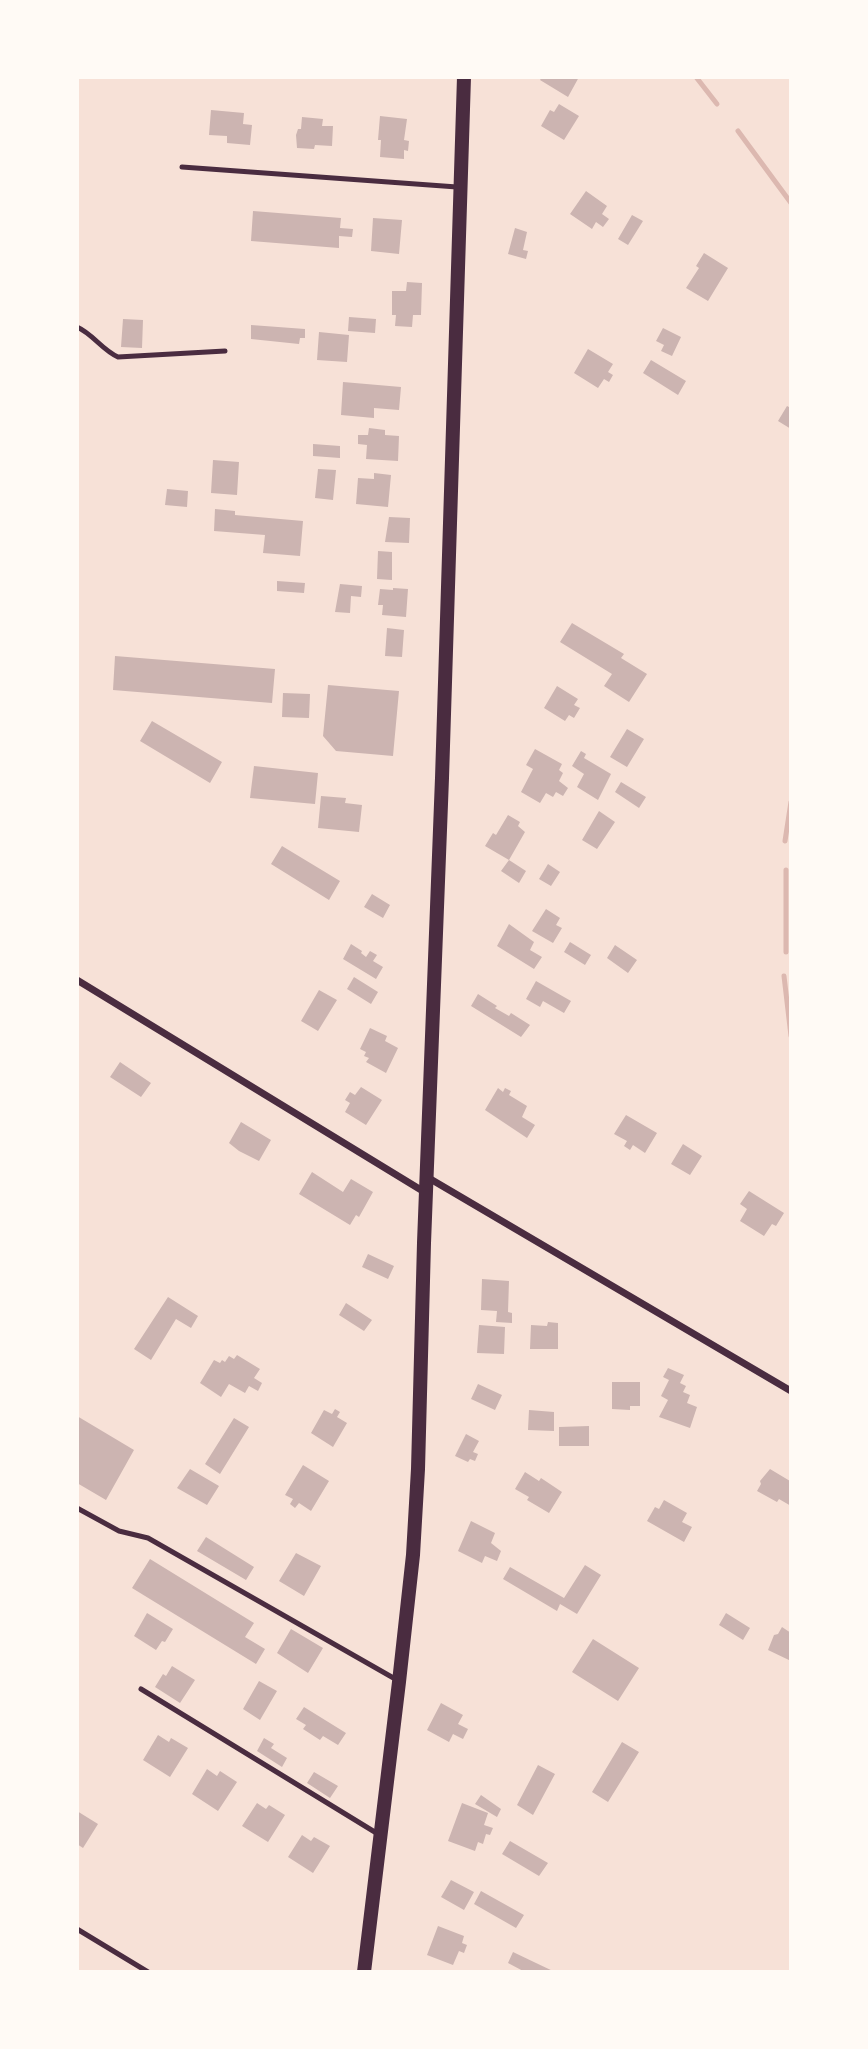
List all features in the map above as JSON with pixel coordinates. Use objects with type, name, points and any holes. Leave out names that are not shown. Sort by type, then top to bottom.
[{"type":"main road","points":[[363,1972],[413,1555],[418,1469],[464,77]]},
{"type":"street","points":[[77,980],[427,1194]]},
{"type":"street","points":[[427,1177],[791,1391]]},
{"type":"lane","points":[[182,167],[461,187]]},
{"type":"lane","points":[[77,327],[118,357],[225,351]]},
{"type":"lane","points":[[77,1508],[119,1531],[148,1538],[399,1682]]},
{"type":"lane","points":[[141,1689],[380,1836]]},
{"type":"lane","points":[[77,1929],[148,1972]]},
{"type":"building","points":[[542,77],[579,77],[568,97],[540,80]]},
{"type":"building","points":[[559,104],[579,116],[564,140],[541,126],[550,110],[554,112]]},
{"type":"building","points":[[211,110],[244,113],[243,124],[252,125],[250,145],[227,143],[227,136],[209,135]]},
{"type":"building","points":[[380,116],[407,119],[404,140],[409,141],[408,151],[404,150],[404,159],[380,157]]},
{"type":"building","points":[[302,117],[323,119],[322,126],[333,126],[332,146],[297,148],[296,135],[298,129],[301,129]]},
{"type":"building","points":[[586,191],[607,206],[602,214],[609,219],[603,227],[596,222],[592,229],[570,214]]},
{"type":"building","points":[[253,211],[341,218],[340,228],[353,229],[352,237],[339,236],[339,248],[251,241]]},
{"type":"building","points":[[632,215],[643,221],[628,245],[618,239]]},
{"type":"building","points":[[373,218],[402,220],[399,254],[371,251]]},
{"type":"building","points":[[515,228],[527,232],[523,250],[528,251],[526,259],[508,254]]},
{"type":"building","points":[[704,253],[728,268],[708,301],[686,288],[699,268],[696,266]]},
{"type":"building","points":[[407,282],[422,283],[421,315],[413,315],[412,327],[395,326],[392,291],[406,291]]},
{"type":"building","points":[[349,317],[376,319],[375,333],[348,331]]},
{"type":"building","points":[[123,319],[143,320],[142,348],[121,347]]},
{"type":"building","points":[[251,325],[305,329],[305,338],[300,338],[299,344],[251,339]]},
{"type":"building","points":[[663,328],[681,337],[672,356],[661,351],[664,345],[656,341]]},
{"type":"building","points":[[319,332],[349,335],[347,362],[317,360]]},
{"type":"building","points":[[588,349],[613,364],[608,372],[613,375],[609,382],[604,379],[598,388],[574,373]]},
{"type":"building","points":[[651,360],[686,381],[678,395],[643,373]]},
{"type":"building","points":[[343,382],[401,387],[399,410],[374,408],[374,418],[341,415]]},
{"type":"building","points":[[787,406],[791,408],[791,429],[778,421]]},
{"type":"building","points":[[369,428],[385,430],[385,435],[399,436],[398,461],[366,459],[367,445],[358,444],[358,435],[368,435]]},
{"type":"building","points":[[313,444],[340,446],[340,458],[313,456]]},
{"type":"building","points":[[213,460],[239,462],[237,495],[211,493]]},
{"type":"building","points":[[318,469],[336,470],[333,500],[315,498]]},
{"type":"building","points":[[374,473],[391,475],[388,507],[356,504],[358,478],[374,479]]},
{"type":"building","points":[[167,489],[188,491],[187,507],[165,505]]},
{"type":"building","points":[[215,509],[235,511],[235,515],[303,521],[300,556],[263,553],[265,535],[214,531]]},
{"type":"building","points":[[389,517],[410,518],[409,543],[385,542]]},
{"type":"building","points":[[378,551],[392,552],[392,580],[377,579]]},
{"type":"building","points":[[277,581],[305,583],[304,593],[277,591]]},
{"type":"building","points":[[340,584],[362,586],[361,597],[351,596],[350,613],[335,612]]},
{"type":"building","points":[[380,589],[408,589],[406,617],[382,615],[383,605],[378,605]]},
{"type":"building","points":[[572,623],[624,654],[621,658],[647,674],[629,702],[604,686],[612,674],[560,642]]},
{"type":"building","points":[[387,628],[404,630],[402,657],[385,656]]},
{"type":"building","points":[[115,656],[275,669],[272,703],[113,690]]},
{"type":"building","points":[[328,685],[399,691],[393,756],[336,751],[323,736]]},
{"type":"building","points":[[557,686],[578,699],[574,705],[580,708],[574,718],[569,715],[565,721],[544,708]]},
{"type":"building","points":[[283,693],[310,694],[309,718],[282,717]]},
{"type":"building","points":[[152,721],[222,762],[210,783],[140,741]]},
{"type":"building","points":[[627,729],[644,739],[627,767],[610,757]]},
{"type":"building","points":[[535,749],[562,764],[559,770],[563,773],[559,781],[568,788],[563,796],[556,792],[553,797],[546,793],[540,803],[521,792],[533,769],[526,765]]},
{"type":"building","points":[[581,751],[586,754],[584,758],[611,774],[598,800],[577,787],[584,774],[572,766]]},
{"type":"building","points":[[254,766],[318,773],[315,804],[250,798]]},
{"type":"building","points":[[621,782],[646,797],[639,808],[615,792]]},
{"type":"building","points":[[321,796],[346,798],[345,803],[362,805],[359,832],[318,828]]},
{"type":"building","points":[[599,811],[615,822],[597,849],[582,840]]},
{"type":"building","points":[[508,815],[520,822],[518,826],[525,832],[509,860],[485,846],[493,833],[496,835]]},
{"type":"building","points":[[282,846],[340,881],[329,900],[271,864]]},
{"type":"building","points":[[509,860],[526,871],[519,883],[501,871]]},
{"type":"building","points":[[548,864],[560,872],[551,886],[539,879]]},
{"type":"building","points":[[372,894],[390,905],[383,918],[364,907]]},
{"type":"building","points":[[546,909],[560,918],[556,925],[562,928],[553,943],[532,931]]},
{"type":"building","points":[[509,924],[534,942],[530,950],[542,957],[534,969],[497,946]]},
{"type":"building","points":[[570,942],[591,955],[585,965],[564,952]]},
{"type":"building","points":[[351,944],[366,957],[370,951],[377,955],[373,961],[383,967],[376,979],[343,959]]},
{"type":"building","points":[[615,945],[637,960],[628,973],[607,958]]},
{"type":"building","points":[[354,977],[378,992],[371,1004],[347,989]]},
{"type":"building","points":[[536,981],[571,1001],[564,1013],[543,1001],[540,1007],[526,999]]},
{"type":"building","points":[[319,990],[337,1000],[318,1031],[301,1021]]},
{"type":"building","points":[[478,994],[497,1006],[495,1008],[509,1016],[511,1013],[530,1025],[521,1037],[471,1006]]},
{"type":"building","points":[[370,1028],[387,1036],[385,1041],[398,1048],[386,1073],[366,1062],[369,1058],[364,1056],[366,1052],[360,1049]]},
{"type":"building","points":[[120,1062],[151,1083],[141,1097],[110,1077]]},
{"type":"building","points":[[361,1087],[382,1100],[366,1125],[345,1112],[350,1103],[345,1100],[350,1092],[355,1095]]},
{"type":"building","points":[[498,1088],[503,1092],[505,1088],[511,1091],[509,1095],[527,1106],[522,1117],[535,1125],[527,1138],[485,1110]]},
{"type":"building","points":[[626,1115],[657,1133],[645,1153],[633,1145],[630,1150],[624,1146],[627,1141],[614,1134]]},
{"type":"building","points":[[241,1122],[271,1140],[259,1161],[229,1143]]},
{"type":"building","points":[[683,1144],[702,1156],[690,1175],[671,1164]]},
{"type":"building","points":[[312,1172],[343,1192],[351,1179],[373,1192],[359,1217],[356,1215],[350,1225],[299,1194]]},
{"type":"building","points":[[749,1191],[784,1213],[776,1226],[772,1224],[764,1236],[740,1221],[747,1209],[740,1204]]},
{"type":"building","points":[[368,1254],[394,1266],[388,1279],[362,1267]]},
{"type":"building","points":[[482,1279],[509,1281],[508,1312],[512,1313],[512,1323],[496,1322],[497,1311],[481,1310]]},
{"type":"building","points":[[168,1297],[198,1316],[191,1328],[176,1319],[151,1360],[134,1349]]},
{"type":"building","points":[[346,1303],[372,1320],[364,1331],[339,1315]]},
{"type":"building","points":[[548,1322],[558,1323],[558,1349],[530,1349],[531,1325],[547,1326]]},
{"type":"building","points":[[479,1325],[505,1327],[504,1354],[477,1353]]},
{"type":"building","points":[[237,1355],[260,1369],[254,1378],[262,1383],[258,1391],[249,1386],[245,1393],[229,1384],[221,1397],[200,1383],[214,1360],[225,1362],[229,1356],[234,1359]]},
{"type":"building","points":[[668,1368],[684,1375],[680,1383],[686,1386],[683,1392],[690,1395],[687,1403],[697,1407],[690,1428],[659,1417],[668,1400],[661,1396],[669,1380],[663,1377]]},
{"type":"building","points":[[612,1382],[640,1382],[640,1406],[630,1406],[630,1410],[612,1409]]},
{"type":"building","points":[[478,1384],[502,1395],[495,1410],[471,1399]]},
{"type":"building","points":[[335,1409],[340,1412],[337,1417],[347,1423],[333,1447],[311,1433],[324,1410],[332,1414]]},
{"type":"building","points":[[529,1410],[554,1412],[554,1431],[528,1430]]},
{"type":"building","points":[[77,1416],[134,1450],[106,1500],[77,1483]]},
{"type":"building","points":[[234,1418],[249,1427],[220,1474],[205,1464]]},
{"type":"building","points":[[589,1426],[589,1446],[559,1446],[559,1427]]},
{"type":"building","points":[[466,1434],[479,1441],[473,1452],[478,1454],[475,1461],[470,1459],[468,1462],[455,1456]]},
{"type":"building","points":[[303,1465],[329,1481],[311,1511],[299,1503],[295,1508],[290,1504],[293,1499],[285,1495]]},
{"type":"building","points":[[190,1469],[219,1486],[207,1505],[177,1488]]},
{"type":"building","points":[[770,1469],[790,1481],[791,1506],[757,1491],[760,1481]]},
{"type":"building","points":[[525,1472],[539,1481],[541,1478],[562,1492],[549,1513],[515,1489]]},
{"type":"building","points":[[664,1500],[687,1513],[682,1522],[692,1527],[684,1542],[647,1521],[655,1507],[659,1509]]},
{"type":"building","points":[[471,1521],[495,1533],[491,1543],[501,1551],[497,1561],[485,1556],[482,1563],[458,1551]]},
{"type":"building","points":[[206,1537],[254,1567],[246,1580],[197,1551]]},
{"type":"building","points":[[296,1553],[321,1566],[304,1596],[279,1581]]},
{"type":"building","points":[[150,1559],[254,1623],[245,1637],[265,1649],[256,1664],[132,1588]]},
{"type":"building","points":[[585,1565],[601,1575],[577,1614],[560,1604],[557,1611],[503,1579],[510,1567],[564,1598]]},
{"type":"building","points":[[147,1613],[173,1629],[156,1650],[134,1636]]},
{"type":"building","points":[[726,1613],[750,1628],[743,1640],[719,1625]]},
{"type":"building","points":[[782,1627],[791,1633],[791,1661],[768,1650],[774,1635],[778,1634]]},
{"type":"building","points":[[291,1629],[323,1648],[308,1673],[277,1653]]},
{"type":"building","points":[[593,1639],[639,1668],[618,1701],[572,1672]]},
{"type":"building","points":[[172,1666],[195,1680],[180,1703],[155,1687]]},
{"type":"building","points":[[259,1681],[277,1691],[260,1720],[243,1709]]},
{"type":"building","points":[[441,1703],[463,1715],[458,1724],[468,1729],[463,1739],[453,1734],[449,1742],[427,1730]]},
{"type":"building","points":[[304,1707],[346,1733],[338,1745],[323,1736],[320,1740],[303,1729],[306,1725],[296,1719]]},
{"type":"building","points":[[158,1735],[169,1742],[171,1738],[188,1748],[170,1777],[143,1760]]},
{"type":"building","points":[[264,1738],[274,1744],[271,1748],[287,1758],[282,1767],[257,1751]]},
{"type":"building","points":[[622,1742],[639,1752],[608,1802],[592,1792]]},
{"type":"building","points":[[538,1765],[555,1774],[533,1815],[517,1805]]},
{"type":"building","points":[[207,1769],[217,1776],[220,1771],[237,1782],[218,1811],[192,1794]]},
{"type":"building","points":[[314,1772],[338,1786],[330,1798],[307,1783]]},
{"type":"building","points":[[481,1795],[501,1809],[497,1817],[475,1804]]},
{"type":"building","points":[[257,1803],[266,1809],[269,1805],[285,1815],[268,1842],[242,1826]]},
{"type":"building","points":[[462,1803],[488,1813],[484,1825],[493,1828],[490,1835],[486,1834],[483,1844],[478,1842],[475,1851],[448,1841]]},
{"type":"building","points":[[77,1811],[98,1824],[83,1848],[77,1844]]},
{"type":"building","points":[[302,1835],[311,1841],[314,1837],[330,1846],[313,1873],[288,1857]]},
{"type":"building","points":[[510,1841],[548,1863],[539,1876],[502,1854]]},
{"type":"building","points":[[451,1880],[474,1892],[464,1910],[441,1897]]},
{"type":"building","points":[[481,1891],[524,1915],[516,1928],[474,1904]]},
{"type":"building","points":[[438,1926],[464,1936],[462,1943],[467,1945],[464,1953],[459,1951],[453,1965],[427,1955]]},
{"type":"building","points":[[513,1952],[555,1972],[525,1972],[508,1963]]},
{"type":"waterway","points":[[696,77],[717,104]]},
{"type":"waterway","points":[[738,131],[791,203]]},
{"type":"waterway","points":[[785,841],[791,802]]},
{"type":"waterway","points":[[786,870],[786,952]]},
{"type":"waterway","points":[[784,976],[791,1036]]}]
